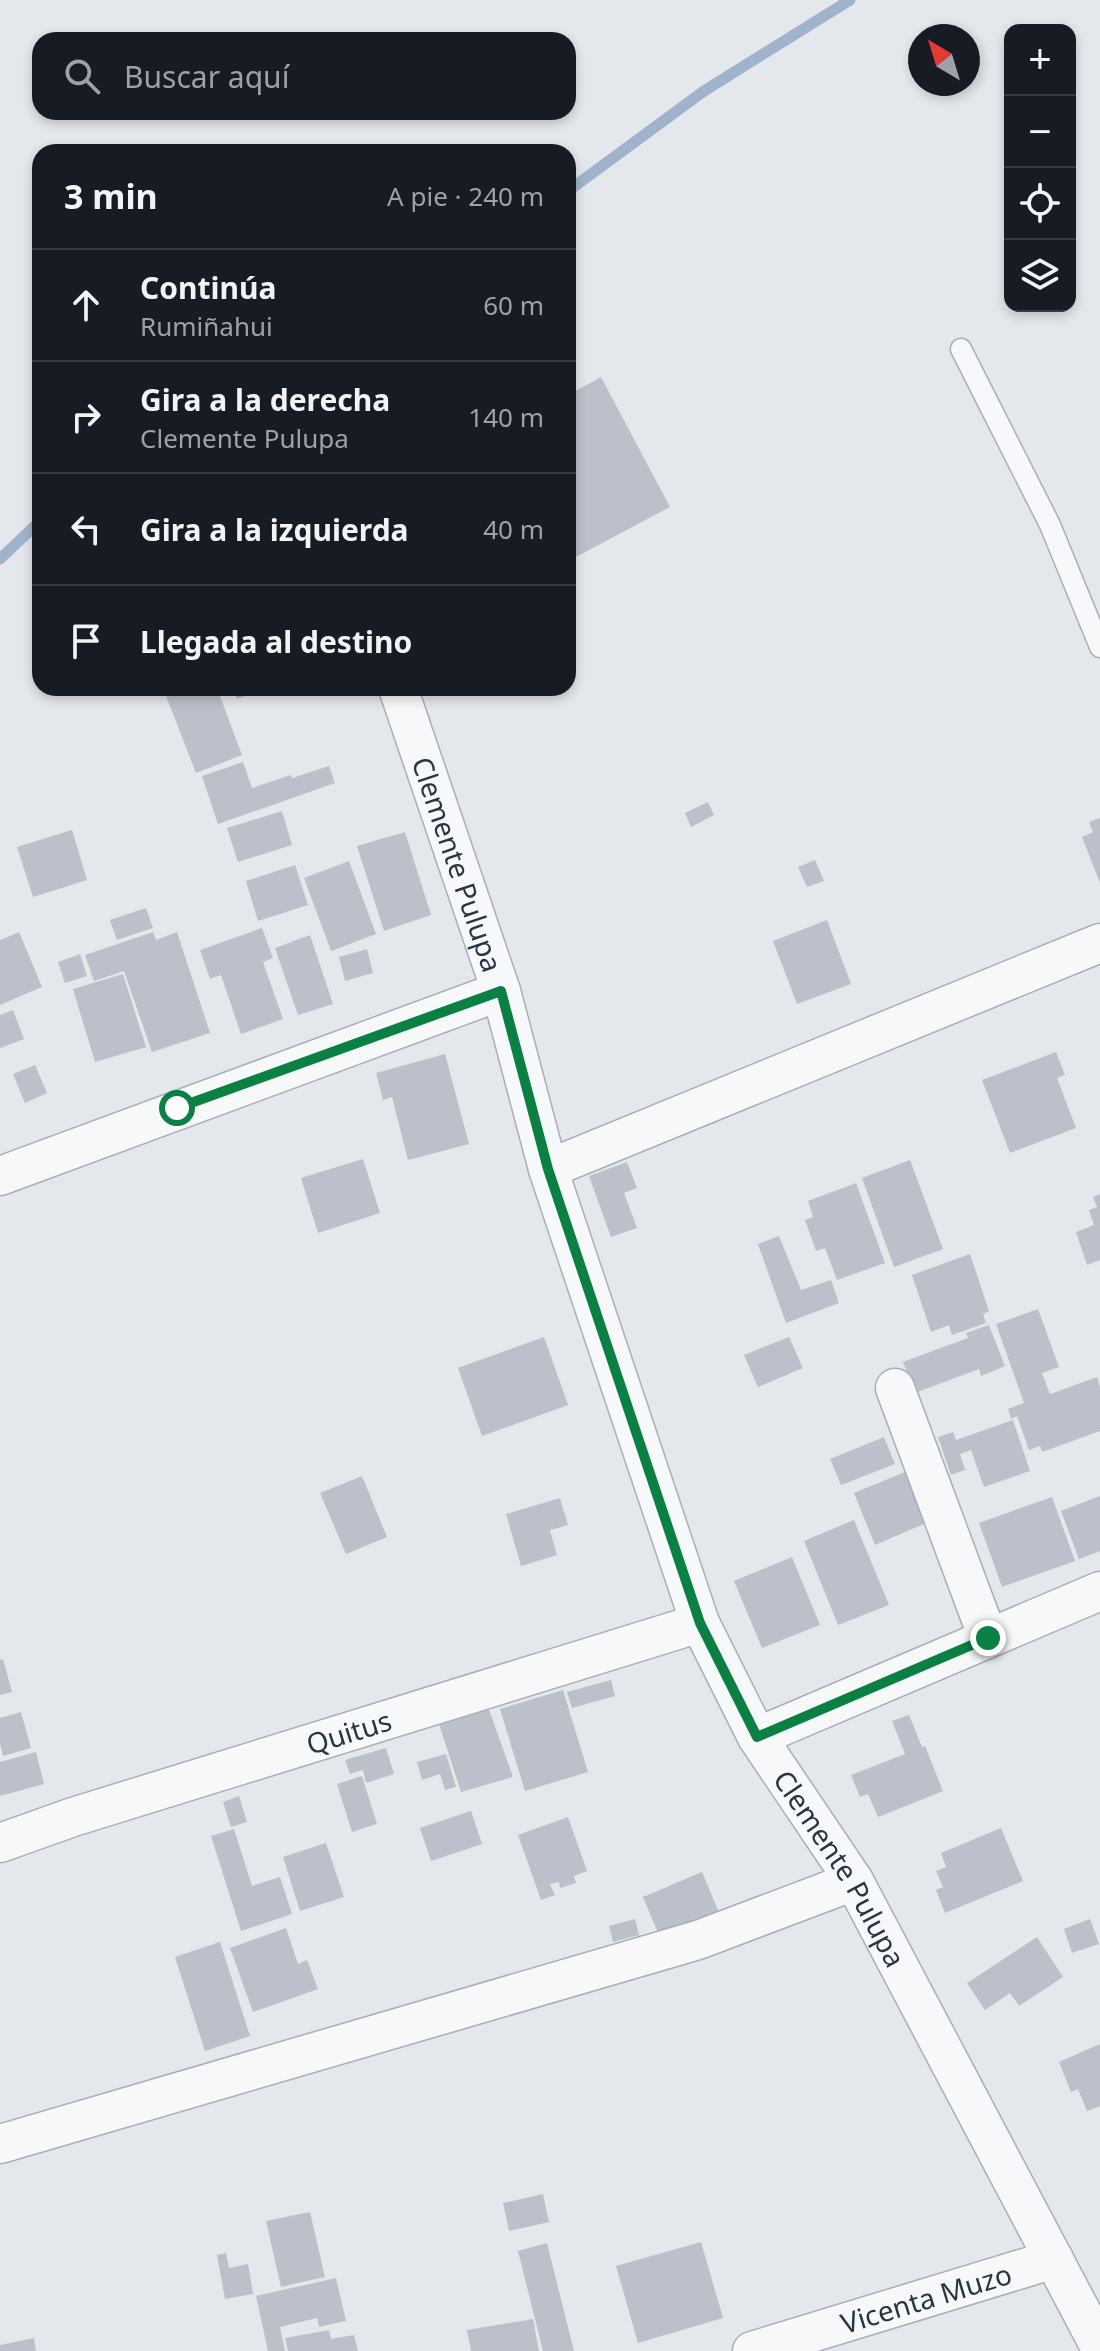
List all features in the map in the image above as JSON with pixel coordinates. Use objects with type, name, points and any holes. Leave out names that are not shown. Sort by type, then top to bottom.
[{"type":"street","name":"Clemente Pulupa","points":[[401,696],[501,991],[548,1169],[700,1623],[757,1737],[854,1881],[1100,2347]]},
{"type":"street","points":[[548,1169],[1100,943]]},
{"type":"street","points":[[0,1176],[501,991]]},
{"type":"street","points":[[895,1388],[988,1638]]},
{"type":"street","points":[[757,1737],[1100,1591]]},
{"type":"street","name":"Quitus","points":[[0,1843],[73,1817],[700,1623]]},
{"type":"street","points":[[0,2144],[698,1940],[854,1881]]},
{"type":"street","name":"Vicenta Muzo","points":[[752,2351],[1054,2259]]},
{"type":"lane","points":[[961,349],[1050,525],[1100,647]]},
{"type":"building","points":[[601,377],[670,507],[576,557],[576,391]]},
{"type":"building","points":[[166,696],[220,696],[242,755],[196,773]]},
{"type":"building","points":[[243,762],[252,788],[329,766],[335,783],[218,824],[202,776]]},
{"type":"building","points":[[708,802],[714,815],[691,827],[685,813]]},
{"type":"building","points":[[282,811],[292,845],[238,862],[227,828]]},
{"type":"building","points":[[1100,818],[1100,883],[1082,837],[1093,832],[1089,822]]},
{"type":"building","points":[[72,830],[87,880],[33,897],[17,847]]},
{"type":"building","points":[[405,832],[431,915],[384,931],[357,846]]},
{"type":"building","points":[[815,860],[824,881],[807,887],[798,867]]},
{"type":"building","points":[[349,861],[376,934],[331,951],[304,878]]},
{"type":"building","points":[[295,865],[308,905],[258,921],[246,881]]},
{"type":"building","points":[[146,908],[153,928],[117,940],[110,920]]},
{"type":"building","points":[[827,920],[851,984],[797,1004],[773,941]]},
{"type":"building","points":[[262,928],[273,958],[263,962],[283,1019],[241,1034],[221,975],[210,979],[200,950]]},
{"type":"building","points":[[19,932],[42,987],[0,1005],[0,940]]},
{"type":"building","points":[[153,932],[156,940],[177,932],[210,1033],[152,1052],[124,971],[94,981],[85,955]]},
{"type":"building","points":[[310,935],[333,1004],[298,1015],[275,948]]},
{"type":"building","points":[[367,949],[373,973],[345,981],[339,957]]},
{"type":"building","points":[[80,954],[87,976],[65,983],[58,962]]},
{"type":"building","points":[[123,974],[146,1047],[95,1062],[73,989]]},
{"type":"building","points":[[13,1010],[24,1039],[0,1048],[0,1015]]},
{"type":"building","points":[[1056,1052],[1065,1075],[1057,1078],[1076,1128],[1010,1153],[982,1080]]},
{"type":"building","points":[[445,1054],[469,1144],[408,1160],[392,1097],[383,1100],[376,1073]]},
{"type":"building","points":[[35,1065],[47,1093],[25,1103],[13,1074]]},
{"type":"building","points":[[363,1159],[380,1213],[318,1233],[301,1178]]},
{"type":"building","points":[[910,1160],[943,1249],[894,1267],[862,1178]]},
{"type":"building","points":[[627,1162],[637,1188],[624,1193],[637,1228],[611,1237],[589,1176]]},
{"type":"building","points":[[856,1183],[885,1263],[837,1280],[825,1248],[816,1251],[805,1220],[813,1217],[808,1201]]},
{"type":"building","points":[[1100,1194],[1100,1260],[1087,1265],[1076,1232],[1094,1225],[1089,1210],[1097,1207],[1093,1197]]},
{"type":"building","points":[[779,1236],[801,1290],[831,1280],[839,1303],[786,1323],[758,1244]]},
{"type":"building","points":[[970,1254],[989,1311],[983,1314],[986,1323],[952,1335],[949,1325],[931,1332],[912,1275]]},
{"type":"building","points":[[1038,1309],[1059,1367],[1042,1373],[1050,1394],[1097,1377],[1100,1387],[1100,1431],[1042,1452],[1040,1446],[1029,1450],[1017,1416],[1011,1419],[1008,1409],[1024,1403],[996,1324]]},
{"type":"building","points":[[989,1325],[1005,1366],[981,1376],[979,1369],[915,1393],[903,1362],[968,1338],[966,1333]]},
{"type":"building","points":[[544,1337],[568,1405],[482,1436],[458,1368]]},
{"type":"building","points":[[789,1337],[803,1368],[758,1387],[744,1355]]},
{"type":"building","points":[[1013,1420],[1030,1471],[984,1487],[971,1450],[960,1454],[965,1470],[951,1475],[938,1437],[953,1432],[956,1440]]},
{"type":"building","points":[[884,1437],[895,1464],[841,1485],[830,1459]]},
{"type":"building","points":[[910,1470],[931,1521],[875,1545],[854,1493]]},
{"type":"building","points":[[362,1476],[387,1537],[346,1554],[320,1493]]},
{"type":"building","points":[[1100,1496],[1100,1551],[1079,1559],[1061,1511]]},
{"type":"building","points":[[1052,1497],[1075,1561],[1002,1587],[979,1523]]},
{"type":"building","points":[[560,1498],[568,1525],[550,1530],[557,1555],[521,1566],[506,1514]]},
{"type":"building","points":[[854,1520],[889,1605],[838,1625],[804,1541]]},
{"type":"building","points":[[792,1557],[820,1625],[762,1648],[734,1581]]},
{"type":"building","points":[[3,1659],[12,1692],[0,1695],[0,1660]]},
{"type":"building","points":[[611,1680],[615,1696],[572,1708],[567,1692]]},
{"type":"building","points":[[563,1690],[588,1772],[525,1791],[500,1709]]},
{"type":"building","points":[[488,1707],[513,1777],[461,1792],[439,1724]]},
{"type":"building","points":[[21,1712],[31,1748],[3,1756],[0,1718]]},
{"type":"building","points":[[909,1715],[943,1791],[878,1817],[868,1794],[860,1797],[851,1775],[905,1754],[892,1721]]},
{"type":"building","points":[[386,1748],[394,1774],[366,1783],[363,1770],[350,1774],[345,1760]]},
{"type":"building","points":[[36,1752],[44,1784],[0,1796],[0,1762]]},
{"type":"building","points":[[446,1754],[456,1787],[445,1790],[440,1774],[422,1780],[417,1762]]},
{"type":"building","points":[[362,1776],[377,1824],[352,1832],[337,1784]]},
{"type":"building","points":[[239,1796],[247,1822],[231,1827],[223,1802]]},
{"type":"building","points":[[471,1811],[482,1844],[431,1861],[420,1828]]},
{"type":"building","points":[[568,1817],[587,1871],[574,1876],[576,1883],[560,1888],[559,1882],[550,1884],[555,1895],[541,1900],[518,1835]]},
{"type":"building","points":[[1001,1828],[1023,1881],[945,1913],[936,1890],[943,1887],[936,1871],[946,1867],[941,1853]]},
{"type":"building","points":[[234,1829],[252,1886],[280,1877],[292,1914],[241,1931],[211,1836]]},
{"type":"building","points":[[326,1843],[344,1897],[300,1911],[283,1857]]},
{"type":"building","points":[[702,1872],[720,1915],[661,1940],[643,1897]]},
{"type":"building","points":[[635,1919],[639,1935],[613,1942],[609,1926]]},
{"type":"building","points":[[1090,1919],[1099,1944],[1072,1953],[1064,1929]]},
{"type":"building","points":[[286,1928],[298,1964],[307,1960],[318,1989],[253,2012],[230,1948]]},
{"type":"building","points":[[1037,1937],[1063,1977],[1019,2006],[1010,1993],[985,2010],[967,1983]]},
{"type":"building","points":[[220,1942],[250,2036],[205,2051],[175,1957]]},
{"type":"building","points":[[1100,2044],[1100,2106],[1087,2111],[1078,2089],[1071,2092],[1059,2062]]},
{"type":"building","points":[[543,2194],[549,2222],[509,2231],[503,2203]]},
{"type":"building","points":[[310,2212],[325,2277],[281,2287],[266,2221]]},
{"type":"building","points":[[701,2242],[723,2318],[638,2343],[616,2266]]},
{"type":"building","points":[[547,2243],[574,2351],[543,2351],[518,2251]]},
{"type":"building","points":[[226,2253],[229,2268],[248,2264],[253,2294],[225,2299],[217,2255]]},
{"type":"building","points":[[336,2278],[346,2321],[319,2327],[317,2318],[280,2327],[285,2351],[268,2351],[256,2296]]},
{"type":"building","points":[[533,2319],[539,2351],[471,2351],[467,2330]]},
{"type":"building","points":[[329,2330],[331,2339],[354,2335],[358,2351],[288,2351],[285,2338]]},
{"type":"building","points":[[34,2338],[36,2351],[0,2351],[0,2345]]},
{"type":"waterway","points":[[576,185],[704,91],[850,0]]},
{"type":"waterway","points":[[0,559],[32,529]]},
{"type":"route","points":[[177,1108],[501,991],[548,1169],[700,1623],[757,1737],[988,1638]]}]
